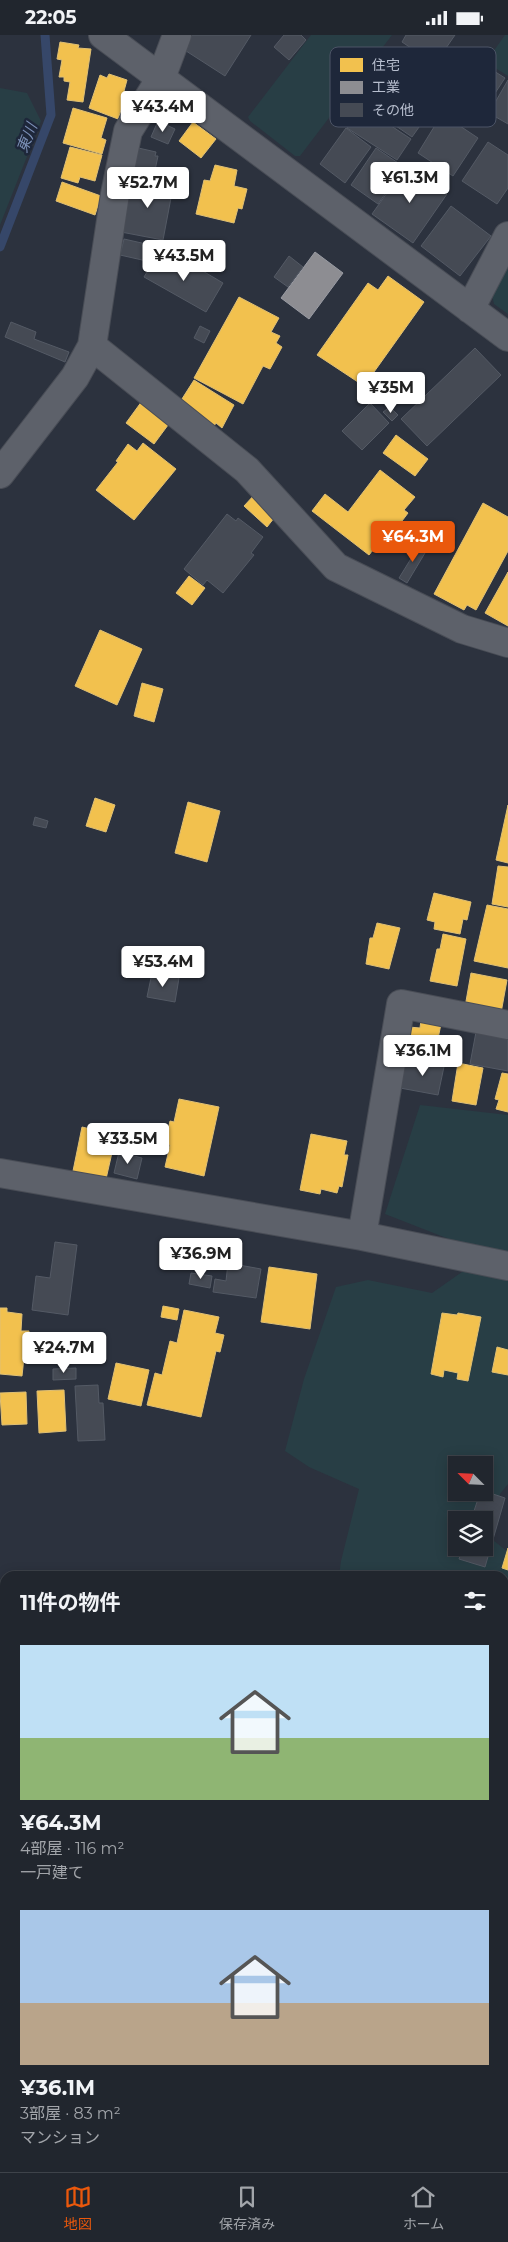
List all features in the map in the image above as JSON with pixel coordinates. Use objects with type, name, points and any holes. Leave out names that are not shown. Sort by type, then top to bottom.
[{"type":"street","points":[[102,35],[508,337]]},
{"type":"street","points":[[0,474],[75,377],[92,346],[115,194],[128,131],[161,78],[176,35]]},
{"type":"street","points":[[470,309],[508,236]]},
{"type":"street","points":[[92,346],[247,470],[336,567],[462,629],[508,643]]},
{"type":"street","points":[[362,1236],[401,1005],[508,1025]]},
{"type":"street","points":[[0,1173],[362,1236],[508,1266]]},
{"type":"shaded area","points":[[311,35],[392,35],[383,47],[330,47],[330,117],[300,156],[295,156],[250,121],[248,117]]},
{"type":"shaded area","points":[[505,35],[508,35],[508,76],[496,68],[496,48]]},
{"type":"shaded area","points":[[0,88],[27,93],[41,121],[0,225]]},
{"type":"shaded area","points":[[508,257],[508,314],[494,304],[491,291]]},
{"type":"shaded area","points":[[420,1105],[508,1115],[508,1484],[500,1494],[493,1521],[493,1511],[448,1511],[448,1556],[493,1556],[493,1540],[508,1552],[508,1571],[340,1571],[359,1489],[309,1467],[285,1451],[304,1379],[336,1287],[368,1280],[432,1293],[462,1272],[449,1239],[385,1214]]},
{"type":"building: 住宅","points":[[60,42],[79,45],[78,48],[91,49],[83,102],[67,100],[70,82],[64,81],[64,77],[59,77],[62,60],[57,59]]},
{"type":"building: 住宅","points":[[109,74],[127,80],[124,91],[127,92],[118,119],[89,108],[100,75],[107,78]]},
{"type":"building: 住宅","points":[[73,108],[107,118],[101,138],[106,140],[102,154],[63,143]]},
{"type":"building: 住宅","points":[[193,122],[216,139],[201,158],[179,141]]},
{"type":"building: 住宅","points":[[70,147],[102,155],[95,181],[80,177],[78,183],[61,178]]},
{"type":"building: 住宅","points":[[215,165],[237,170],[234,186],[247,189],[242,209],[238,208],[234,223],[196,214],[204,180],[210,181]]},
{"type":"building: 住宅","points":[[62,182],[101,196],[95,215],[56,201]]},
{"type":"building: 住宅","points":[[388,276],[424,302],[364,386],[317,355],[368,283],[378,290]]},
{"type":"building: 住宅","points":[[239,297],[279,318],[271,332],[280,336],[276,343],[282,347],[270,369],[263,366],[243,404],[194,378]]},
{"type":"building: 住宅","points":[[194,380],[234,405],[222,428],[216,423],[214,426],[180,402]]},
{"type":"building: 住宅","points":[[142,401],[171,421],[154,444],[126,423]]},
{"type":"building: 住宅","points":[[396,435],[428,459],[415,476],[383,453]]},
{"type":"building: 住宅","points":[[143,443],[176,469],[134,520],[96,490],[118,462],[116,461],[128,444],[137,451]]},
{"type":"building: 住宅","points":[[380,470],[415,497],[404,510],[408,513],[399,525],[395,522],[369,555],[312,511],[325,494],[348,512]]},
{"type":"building: 住宅","points":[[256,493],[278,513],[267,527],[244,506]]},
{"type":"building: 住宅","points":[[483,503],[508,517],[508,551],[476,610],[467,605],[464,610],[434,594]]},
{"type":"building: 住宅","points":[[508,572],[508,626],[485,613]]},
{"type":"building: 住宅","points":[[189,576],[205,588],[192,605],[176,593]]},
{"type":"building: 住宅","points":[[100,630],[142,649],[117,705],[75,686]]},
{"type":"building: 住宅","points":[[142,683],[163,689],[154,722],[134,716]]},
{"type":"building: 住宅","points":[[95,798],[115,805],[106,832],[86,826]]},
{"type":"building: 住宅","points":[[188,802],[220,811],[207,862],[175,853]]},
{"type":"building: 住宅","points":[[508,805],[508,863],[496,860]]},
{"type":"building: 住宅","points":[[498,866],[508,867],[508,907],[492,904]]},
{"type":"building: 住宅","points":[[434,893],[471,902],[467,920],[463,919],[460,934],[434,929],[435,922],[427,920]]},
{"type":"building: 住宅","points":[[487,905],[508,909],[508,968],[474,961]]},
{"type":"building: 住宅","points":[[377,923],[400,928],[389,969],[366,964],[370,938],[373,938]]},
{"type":"building: 住宅","points":[[443,934],[466,939],[457,986],[430,981],[437,949],[440,949]]},
{"type":"building: 住宅","points":[[471,973],[507,980],[501,1013],[465,1007]]},
{"type":"building: 住宅","points":[[421,1020],[441,1024],[434,1058],[404,1052],[409,1027],[420,1028]]},
{"type":"building: 住宅","points":[[458,1063],[483,1068],[476,1105],[452,1101]]},
{"type":"building: 住宅","points":[[502,1073],[508,1074],[508,1112],[496,1109],[499,1100],[495,1099]]},
{"type":"building: 住宅","points":[[179,1099],[219,1107],[204,1176],[165,1167],[170,1145],[165,1144],[170,1121],[174,1122]]},
{"type":"building: 住宅","points":[[82,1127],[116,1135],[106,1179],[73,1171]]},
{"type":"building: 住宅","points":[[311,1134],[347,1141],[344,1155],[348,1155],[342,1187],[339,1186],[337,1193],[321,1189],[320,1194],[300,1190]]},
{"type":"building: 住宅","points":[[269,1267],[317,1274],[310,1329],[261,1322]]},
{"type":"building: 住宅","points":[[163,1306],[179,1309],[177,1320],[161,1317]]},
{"type":"building: 住宅","points":[[0,1308],[7,1308],[7,1312],[22,1314],[21,1331],[29,1331],[28,1349],[25,1348],[22,1376],[0,1374]]},
{"type":"building: 住宅","points":[[184,1310],[219,1317],[215,1333],[224,1335],[220,1352],[216,1351],[201,1417],[147,1405],[155,1373],[162,1375],[170,1341],[177,1343]]},
{"type":"building: 住宅","points":[[442,1313],[457,1315],[458,1313],[481,1317],[468,1381],[457,1379],[458,1373],[444,1370],[443,1377],[431,1374]]},
{"type":"building: 住宅","points":[[497,1347],[508,1350],[508,1375],[492,1372]]},
{"type":"building: 住宅","points":[[116,1363],[149,1370],[141,1406],[108,1399]]},
{"type":"building: 住宅","points":[[64,1390],[66,1431],[39,1433],[37,1391]]},
{"type":"building: 住宅","points":[[26,1392],[27,1424],[2,1425],[0,1393]]},
{"type":"building: 住宅","points":[[508,1548],[508,1570],[502,1568]]},
{"type":"building: 工業","points":[[315,252],[343,273],[309,319],[281,298]]},
{"type":"building: その他","points":[[192,35],[251,35],[225,76],[183,49]]},
{"type":"building: その他","points":[[284,35],[301,35],[306,40],[289,60],[274,47]]},
{"type":"building: その他","points":[[406,35],[455,35],[447,47],[410,47],[402,42]]},
{"type":"building: その他","points":[[496,72],[505,78],[496,92]]},
{"type":"building: その他","points":[[508,80],[508,124],[496,117],[496,101]]},
{"type":"building: その他","points":[[158,121],[175,129],[168,144],[151,137]]},
{"type":"building: その他","points":[[393,127],[411,139],[397,160],[347,128]]},
{"type":"building: その他","points":[[397,127],[419,127],[412,137]]},
{"type":"building: その他","points":[[434,127],[462,127],[478,138],[453,176],[418,153]]},
{"type":"building: その他","points":[[346,128],[371,147],[345,183],[320,164]]},
{"type":"building: その他","points":[[488,142],[508,155],[508,188],[497,204],[462,181]]},
{"type":"building: その他","points":[[134,147],[156,152],[155,156],[158,156],[154,175],[150,174],[148,185],[125,180]]},
{"type":"building: その他","points":[[376,148],[404,167],[378,204],[351,185]]},
{"type":"building: その他","points":[[407,165],[447,194],[413,243],[372,214]]},
{"type":"building: その他","points":[[150,177],[174,182],[163,240],[121,232],[130,182],[147,186]]},
{"type":"building: その他","points":[[451,206],[491,236],[460,276],[421,246]]},
{"type":"building: その他","points":[[124,239],[155,246],[151,262],[120,255]]},
{"type":"building: その他","points":[[159,252],[193,272],[196,267],[223,283],[206,312],[144,277]]},
{"type":"building: その他","points":[[289,256],[303,267],[288,287],[274,277]]},
{"type":"building: その他","points":[[11,322],[36,332],[34,339],[69,352],[65,362],[5,337]]},
{"type":"building: その他","points":[[200,326],[210,331],[204,343],[194,338]]},
{"type":"building: その他","points":[[475,348],[501,375],[427,446],[401,419]]},
{"type":"building: その他","points":[[370,403],[389,423],[362,450],[342,431]]},
{"type":"building: その他","points":[[390,407],[398,415],[392,421],[383,412]]},
{"type":"building: その他","points":[[227,514],[236,521],[238,518],[263,537],[251,553],[254,555],[223,593],[207,580],[203,585],[184,569]]},
{"type":"building: その他","points":[[420,544],[428,548],[407,583],[399,578]]},
{"type":"building: その他","points":[[35,817],[48,821],[46,828],[33,825]]},
{"type":"building: その他","points":[[152,973],[179,978],[175,1002],[147,997]]},
{"type":"building: その他","points":[[476,1032],[508,1038],[508,1071],[470,1064]]},
{"type":"building: その他","points":[[425,1058],[445,1062],[438,1095],[400,1088],[404,1063],[423,1067]]},
{"type":"building: その他","points":[[119,1152],[142,1158],[137,1179],[114,1173]]},
{"type":"building: その他","points":[[55,1242],[77,1245],[68,1315],[32,1310],[36,1276],[50,1278]]},
{"type":"building: その他","points":[[228,1263],[261,1269],[256,1298],[213,1292],[215,1279],[226,1281]]},
{"type":"building: その他","points":[[191,1273],[212,1276],[210,1288],[189,1284]]},
{"type":"building: その他","points":[[76,1368],[76,1379],[53,1380],[53,1369]]},
{"type":"building: その他","points":[[98,1385],[99,1403],[103,1403],[105,1440],[78,1441],[75,1386]]},
{"type":"building: その他","points":[[493,1494],[505,1498],[493,1539],[493,1511],[474,1511],[477,1501],[493,1501]]},
{"type":"building: その他","points":[[460,1556],[488,1556],[485,1567],[459,1559]]},
{"type":"waterway","name":"東川","points":[[0,247],[51,115],[45,35]]}]
